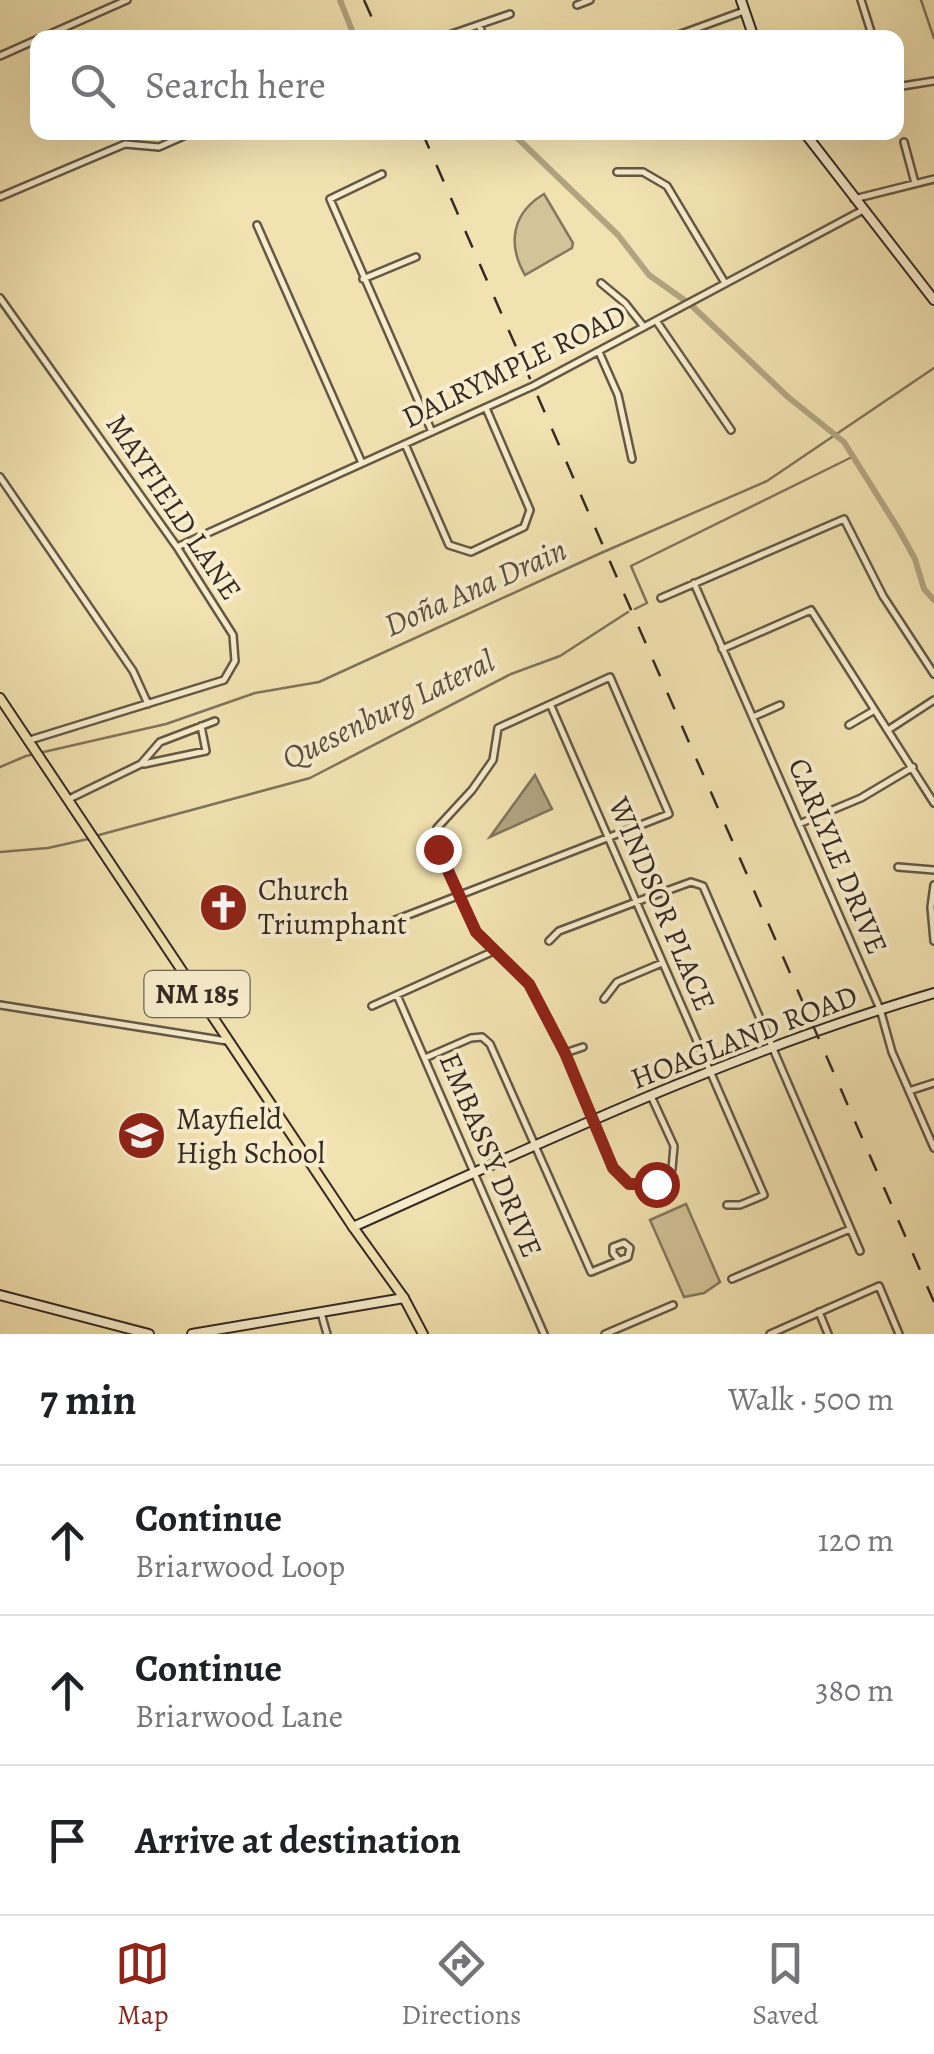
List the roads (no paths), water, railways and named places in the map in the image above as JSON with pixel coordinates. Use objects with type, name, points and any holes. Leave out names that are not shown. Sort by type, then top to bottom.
[{"type":"main road","name":"NM 185","points":[[0,698],[404,1298],[423,1334]]},
{"type":"street","points":[[58,30],[127,0]]},
{"type":"street","points":[[576,5],[590,0]]},
{"type":"street","points":[[740,0],[751,30]]},
{"type":"street","points":[[861,0],[870,30]]},
{"type":"street","points":[[692,30],[744,11]]},
{"type":"street","points":[[462,30],[510,14]]},
{"type":"street","points":[[479,24],[481,30]]},
{"type":"street","points":[[0,56],[30,42]]},
{"type":"street","points":[[904,86],[934,81]]},
{"type":"street","points":[[0,197],[125,144],[158,147],[174,140]]},
{"type":"street","points":[[810,140],[934,300]]},
{"type":"street","points":[[904,142],[916,184]]},
{"type":"street","points":[[616,172],[642,172],[667,186],[725,283]]},
{"type":"street","points":[[382,174],[330,198],[432,432]]},
{"type":"street","points":[[854,199],[934,179]]},
{"type":"street","name":"DALRYMPLE ROAD","points":[[177,547],[486,408],[657,322],[863,210]]},
{"type":"street","points":[[257,225],[362,463]]},
{"type":"street","points":[[363,279],[416,257]]},
{"type":"street","points":[[601,282],[644,328]]},
{"type":"street","name":"MAYFIELD LANE","points":[[0,298],[177,547],[233,635],[235,661],[224,680],[31,743]]},
{"type":"street","points":[[657,322],[731,430]]},
{"type":"street","points":[[599,352],[618,395],[632,459]]},
{"type":"street","points":[[405,444],[449,545],[472,552],[524,527],[530,510],[486,408]]},
{"type":"street","points":[[0,478],[133,671],[148,704]]},
{"type":"street","points":[[661,598],[844,519],[883,596],[934,674]]},
{"type":"street","name":"CARLYLE DRIVE","points":[[694,583],[880,1009],[892,1052],[934,1148]]},
{"type":"street","points":[[722,649],[812,610],[934,803]]},
{"type":"street","points":[[385,924],[460,895],[609,837],[669,814],[610,678],[498,728],[492,760],[472,790],[437,828],[438,849],[460,895],[476,932],[529,984],[565,1053],[613,1168],[629,1184],[656,1184],[672,1169],[674,1146],[651,1096]]},
{"type":"street","points":[[888,730],[934,700]]},
{"type":"street","points":[[754,717],[780,704]]},
{"type":"street","name":"WINDSOR PLACE","points":[[550,705],[764,1194],[740,1206],[727,1205]]},
{"type":"street","points":[[849,725],[874,710]]},
{"type":"street","points":[[141,764],[160,742],[215,721]]},
{"type":"street","points":[[68,799],[141,764],[206,751],[201,726]]},
{"type":"street","points":[[798,824],[861,798],[913,767]]},
{"type":"street","points":[[898,867],[934,870]]},
{"type":"street","points":[[550,941],[559,930],[691,882],[702,886],[860,1251]]},
{"type":"street","points":[[934,886],[930,907],[934,941]]},
{"type":"street","points":[[372,1006],[494,951]]},
{"type":"street","points":[[604,999],[617,982],[662,963]]},
{"type":"street","name":"HOAGLAND ROAD","points":[[353,1227],[711,1071],[934,993]]},
{"type":"street","name":"EMBASSY DRIVE","points":[[397,995],[544,1334]]},
{"type":"street","points":[[0,1005],[228,1040]]},
{"type":"street","points":[[680,1032],[691,1027]]},
{"type":"street","points":[[424,1058],[471,1038],[482,1036],[490,1044],[591,1272],[618,1260]]},
{"type":"street","points":[[565,1053],[583,1046]]},
{"type":"street","points":[[909,1091],[934,1083]]},
{"type":"street","points":[[732,1279],[850,1229]]},
{"type":"street","points":[[770,1334],[879,1286],[898,1334]]},
{"type":"street","points":[[0,1295],[149,1334]]},
{"type":"street","points":[[192,1334],[404,1298]]},
{"type":"street","points":[[605,1334],[673,1304]]},
{"type":"street","points":[[321,1312],[327,1334]]},
{"type":"street","points":[[819,1312],[828,1334]]},
{"type":"waterway","points":[[340,0],[352,30]]},
{"type":"waterway","name":"Doña Ana Drain","points":[[921,0],[934,38]]},
{"type":"waterway","points":[[519,140],[618,235],[649,275],[687,302]]},
{"type":"waterway","name":"Doña Ana Drain","points":[[692,306],[788,397],[844,442],[899,530],[915,559],[924,589],[934,600]]},
{"type":"waterway","name":"Doña Ana Drain","points":[[0,767],[26,756],[166,724],[255,693],[319,682],[767,481],[934,368]]},
{"type":"waterway","name":"Quesenburg Lateral","points":[[635,609],[647,603],[631,566],[854,456]]},
{"type":"waterway","name":"Quesenburg Lateral","points":[[99,835],[310,778],[511,674],[560,656],[628,612]]},
{"type":"waterway","name":"Quesenburg Lateral","points":[[0,852],[48,848],[88,839]]},
{"type":"railway","points":[[364,0],[377,30]]},
{"type":"railway","points":[[426,140],[934,1302]]},
{"type":"place","name":"Church Triumphant","points":[[223,907]]},
{"type":"place","name":"Mayfield High School","points":[[141,1136]]}]
